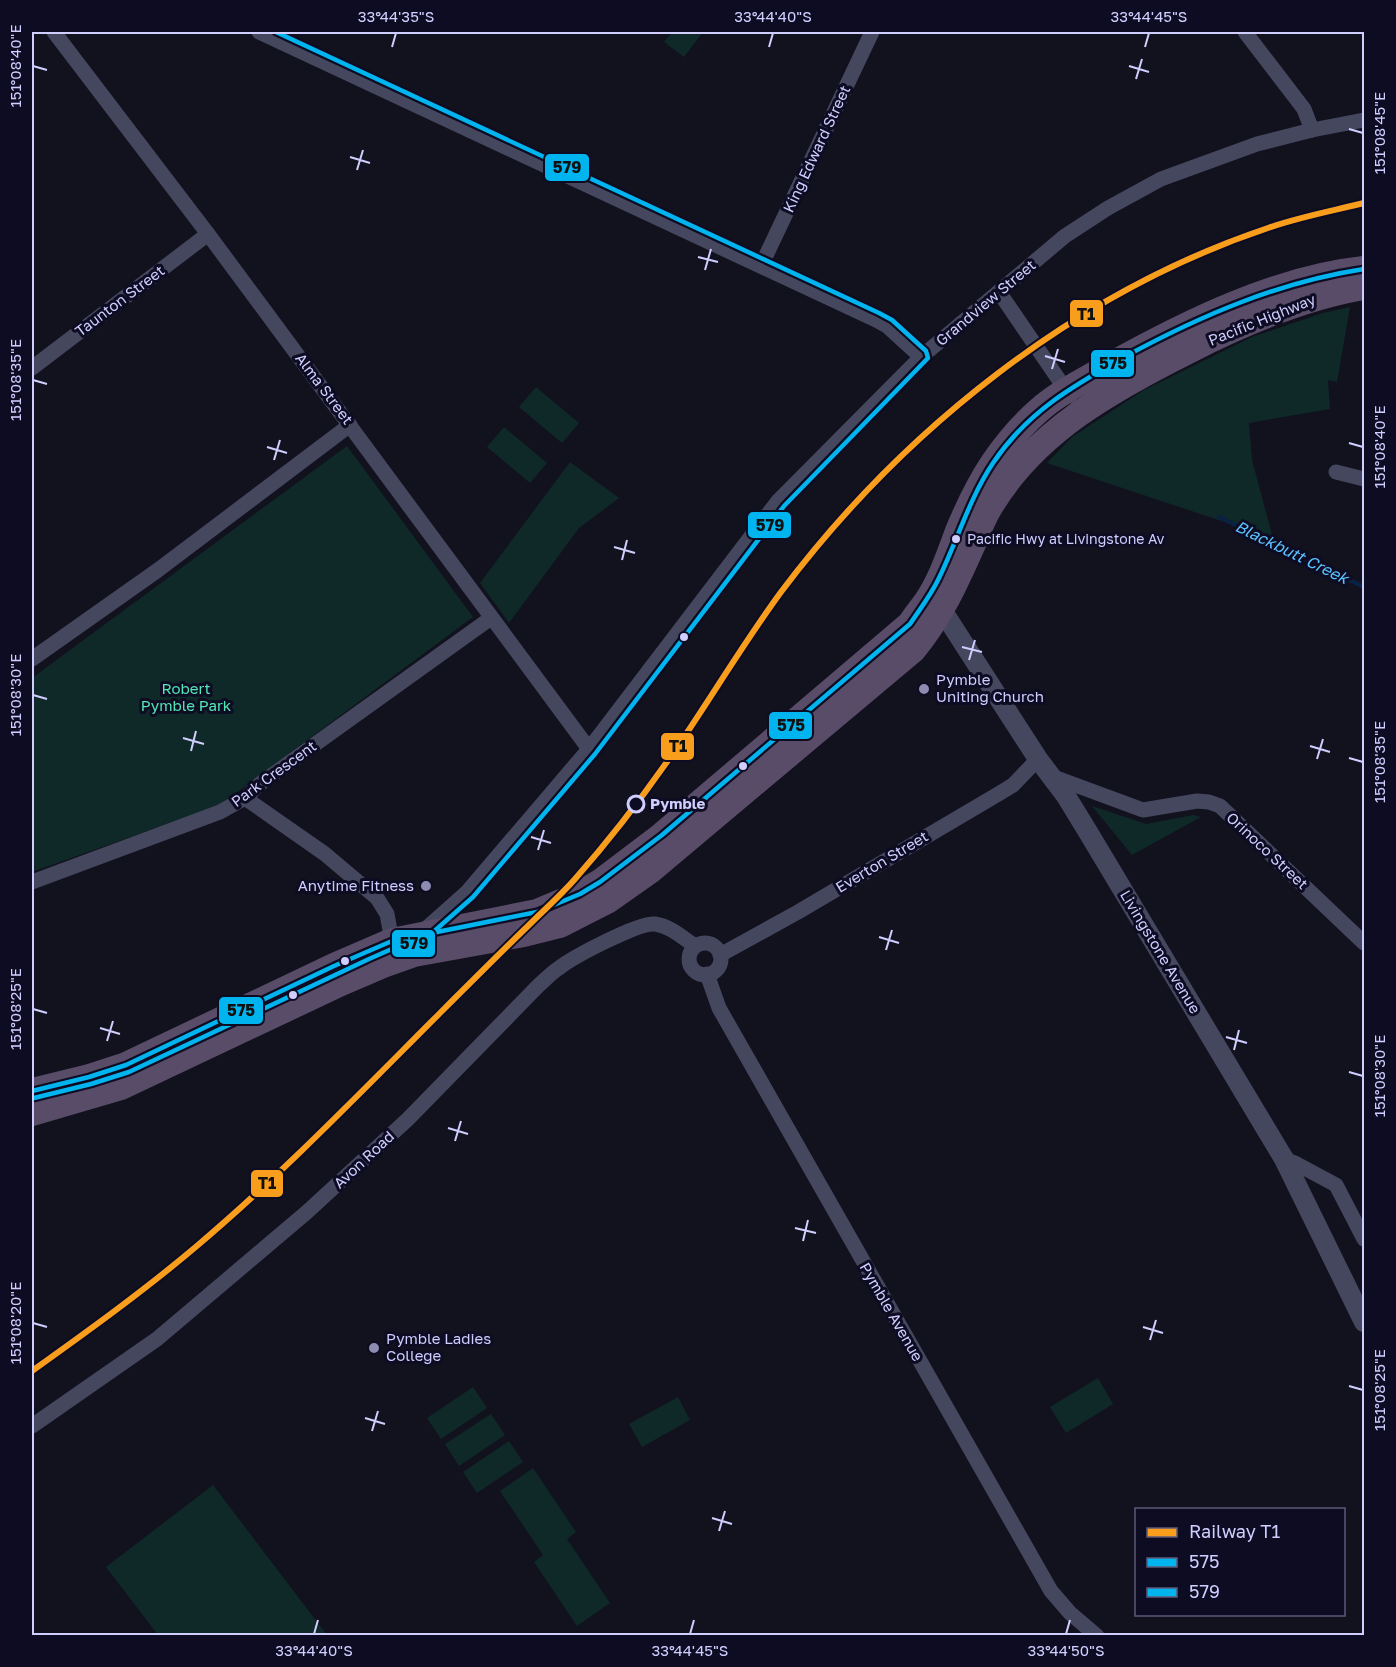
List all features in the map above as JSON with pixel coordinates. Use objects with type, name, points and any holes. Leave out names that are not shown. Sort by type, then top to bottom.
[{"type":"highway","name":"Pacific Highway","points":[[32,1091],[126,1065],[334,966],[392,941],[552,907],[600,882],[662,835],[935,605],[945,567],[976,491],[994,461],[1017,432],[1039,410],[1065,390],[1136,351],[1256,295],[1302,280],[1365,269]]},
{"type":"highway","name":"Pacific Highway","points":[[32,1113],[121,1087],[383,965],[414,954],[524,934],[560,925],[584,914],[651,870],[913,650],[935,605],[989,508],[1025,460],[1048,438],[1116,388],[1222,333],[1309,300],[1365,287]]},
{"type":"street","name":"Alma Street","points":[[54,32],[208,234],[589,749]]},
{"type":"street","points":[[259,32],[876,320],[887,326],[921,357]]},
{"type":"street","name":"King Edward Street","points":[[761,266],[872,32]]},
{"type":"street","points":[[1245,32],[1304,109],[1312,130]]},
{"type":"street","name":"Grandview Street","points":[[419,935],[467,892],[589,749],[778,501],[921,357],[1065,236],[1108,208],[1161,179],[1257,144],[1365,120]]},
{"type":"street","name":"Taunton Street","points":[[32,368],[208,234]]},
{"type":"street","points":[[999,292],[1065,390],[1082,411]]},
{"type":"street","points":[[32,659],[158,570],[350,425]]},
{"type":"street","points":[[1336,472],[1365,479]]},
{"type":"street","name":"Livingstone Avenue","points":[[935,605],[1088,832],[1284,1159],[1365,1322]]},
{"type":"street","name":"Park Crescent","points":[[32,882],[220,812],[245,798],[261,783],[491,618]]},
{"type":"street","name":"Everton Street","points":[[720,955],[798,912],[1013,785],[1038,759]]},
{"type":"street","name":"Orinoco Street","points":[[1051,776],[1143,810],[1197,801],[1220,806],[1365,943]]},
{"type":"street","points":[[245,798],[325,854],[377,898],[387,914],[392,941]]},
{"type":"street","points":[[467,892],[467,909],[474,924]]},
{"type":"street","name":"Avon Road","points":[[32,1426],[157,1339],[307,1212],[408,1119],[521,1002],[560,967],[577,956],[647,924],[670,929],[695,946]]},
{"type":"street","points":[[695,946],[710,944],[715,946],[720,955],[719,965],[707,974]]},
{"type":"street","name":"Pymble Avenue","points":[[695,946],[690,954],[690,963],[699,973],[707,974],[719,1008],[1051,1592],[1070,1613],[1097,1635]]},
{"type":"street","points":[[1284,1159],[1336,1185],[1365,1239]]},
{"type":"green space","points":[[672,32],[703,32],[684,57],[664,42]]},
{"type":"green space","points":[[1350,307],[1337,382],[1328,380],[1330,409],[1249,423],[1252,460],[1273,538],[1047,463],[1072,437],[1144,390],[1252,337],[1323,313]]},
{"type":"green space","points":[[536,387],[579,423],[562,443],[519,407]]},
{"type":"green space","points":[[504,427],[547,463],[530,483],[487,447]]},
{"type":"green space","name":"Robert Pymble Park","points":[[347,446],[473,617],[220,805],[32,872],[32,678]]},
{"type":"green space","points":[[570,462],[619,498],[579,528],[509,623],[480,583]]},
{"type":"green space","points":[[1092,806],[1146,824],[1193,815],[1201,817],[1132,855]]},
{"type":"green space","points":[[1098,1378],[1113,1404],[1066,1433],[1050,1407]]},
{"type":"green space","points":[[473,1387],[487,1408],[441,1439],[427,1418]]},
{"type":"green space","points":[[678,1397],[690,1420],[642,1447],[629,1424]]},
{"type":"green space","points":[[491,1414],[505,1435],[459,1466],[445,1444]]},
{"type":"green space","points":[[509,1441],[523,1462],[477,1493],[463,1472]]},
{"type":"green space","points":[[533,1468],[576,1532],[567,1539],[610,1603],[577,1626],[534,1562],[543,1555],[500,1491]]},
{"type":"green space","points":[[213,1485],[327,1635],[158,1635],[106,1567]]},
{"type":"waterway","name":"Blackbutt Creek","points":[[1219,517],[1364,587]]},
{"type":"rail line","name":"T1","points":[[32,1371],[137,1294],[230,1218],[321,1132],[564,891],[603,846],[655,778],[781,592],[829,533],[881,476],[938,423],[997,374],[1061,329],[1127,290],[1196,256],[1268,228],[1364,203]]},
{"type":"transit line","name":"579","points":[[34,1098],[129,1072],[369,959],[394,948],[423,941],[473,897],[595,754],[784,506],[928,358],[926,351],[892,320],[879,313],[276,32]]},
{"type":"transit line","name":"575","points":[[32,1091],[126,1065],[334,966],[392,941],[537,912],[580,894],[600,882],[662,835],[910,624],[936,584],[970,505],[993,463],[1036,414],[1070,389],[1107,367],[1212,314],[1271,291],[1364,269]]},
{"type":"place","name":"Pacific Hwy at Livingstone Av","points":[[956,539]]},
{"type":"place","name":"Pymble Uniting Church","points":[[924,689]]},
{"type":"place","name":"Pymble","points":[[636,804]]},
{"type":"place","name":"Anytime Fitness","points":[[426,886]]},
{"type":"place","name":"Pymble Ladies College","points":[[374,1348]]}]
